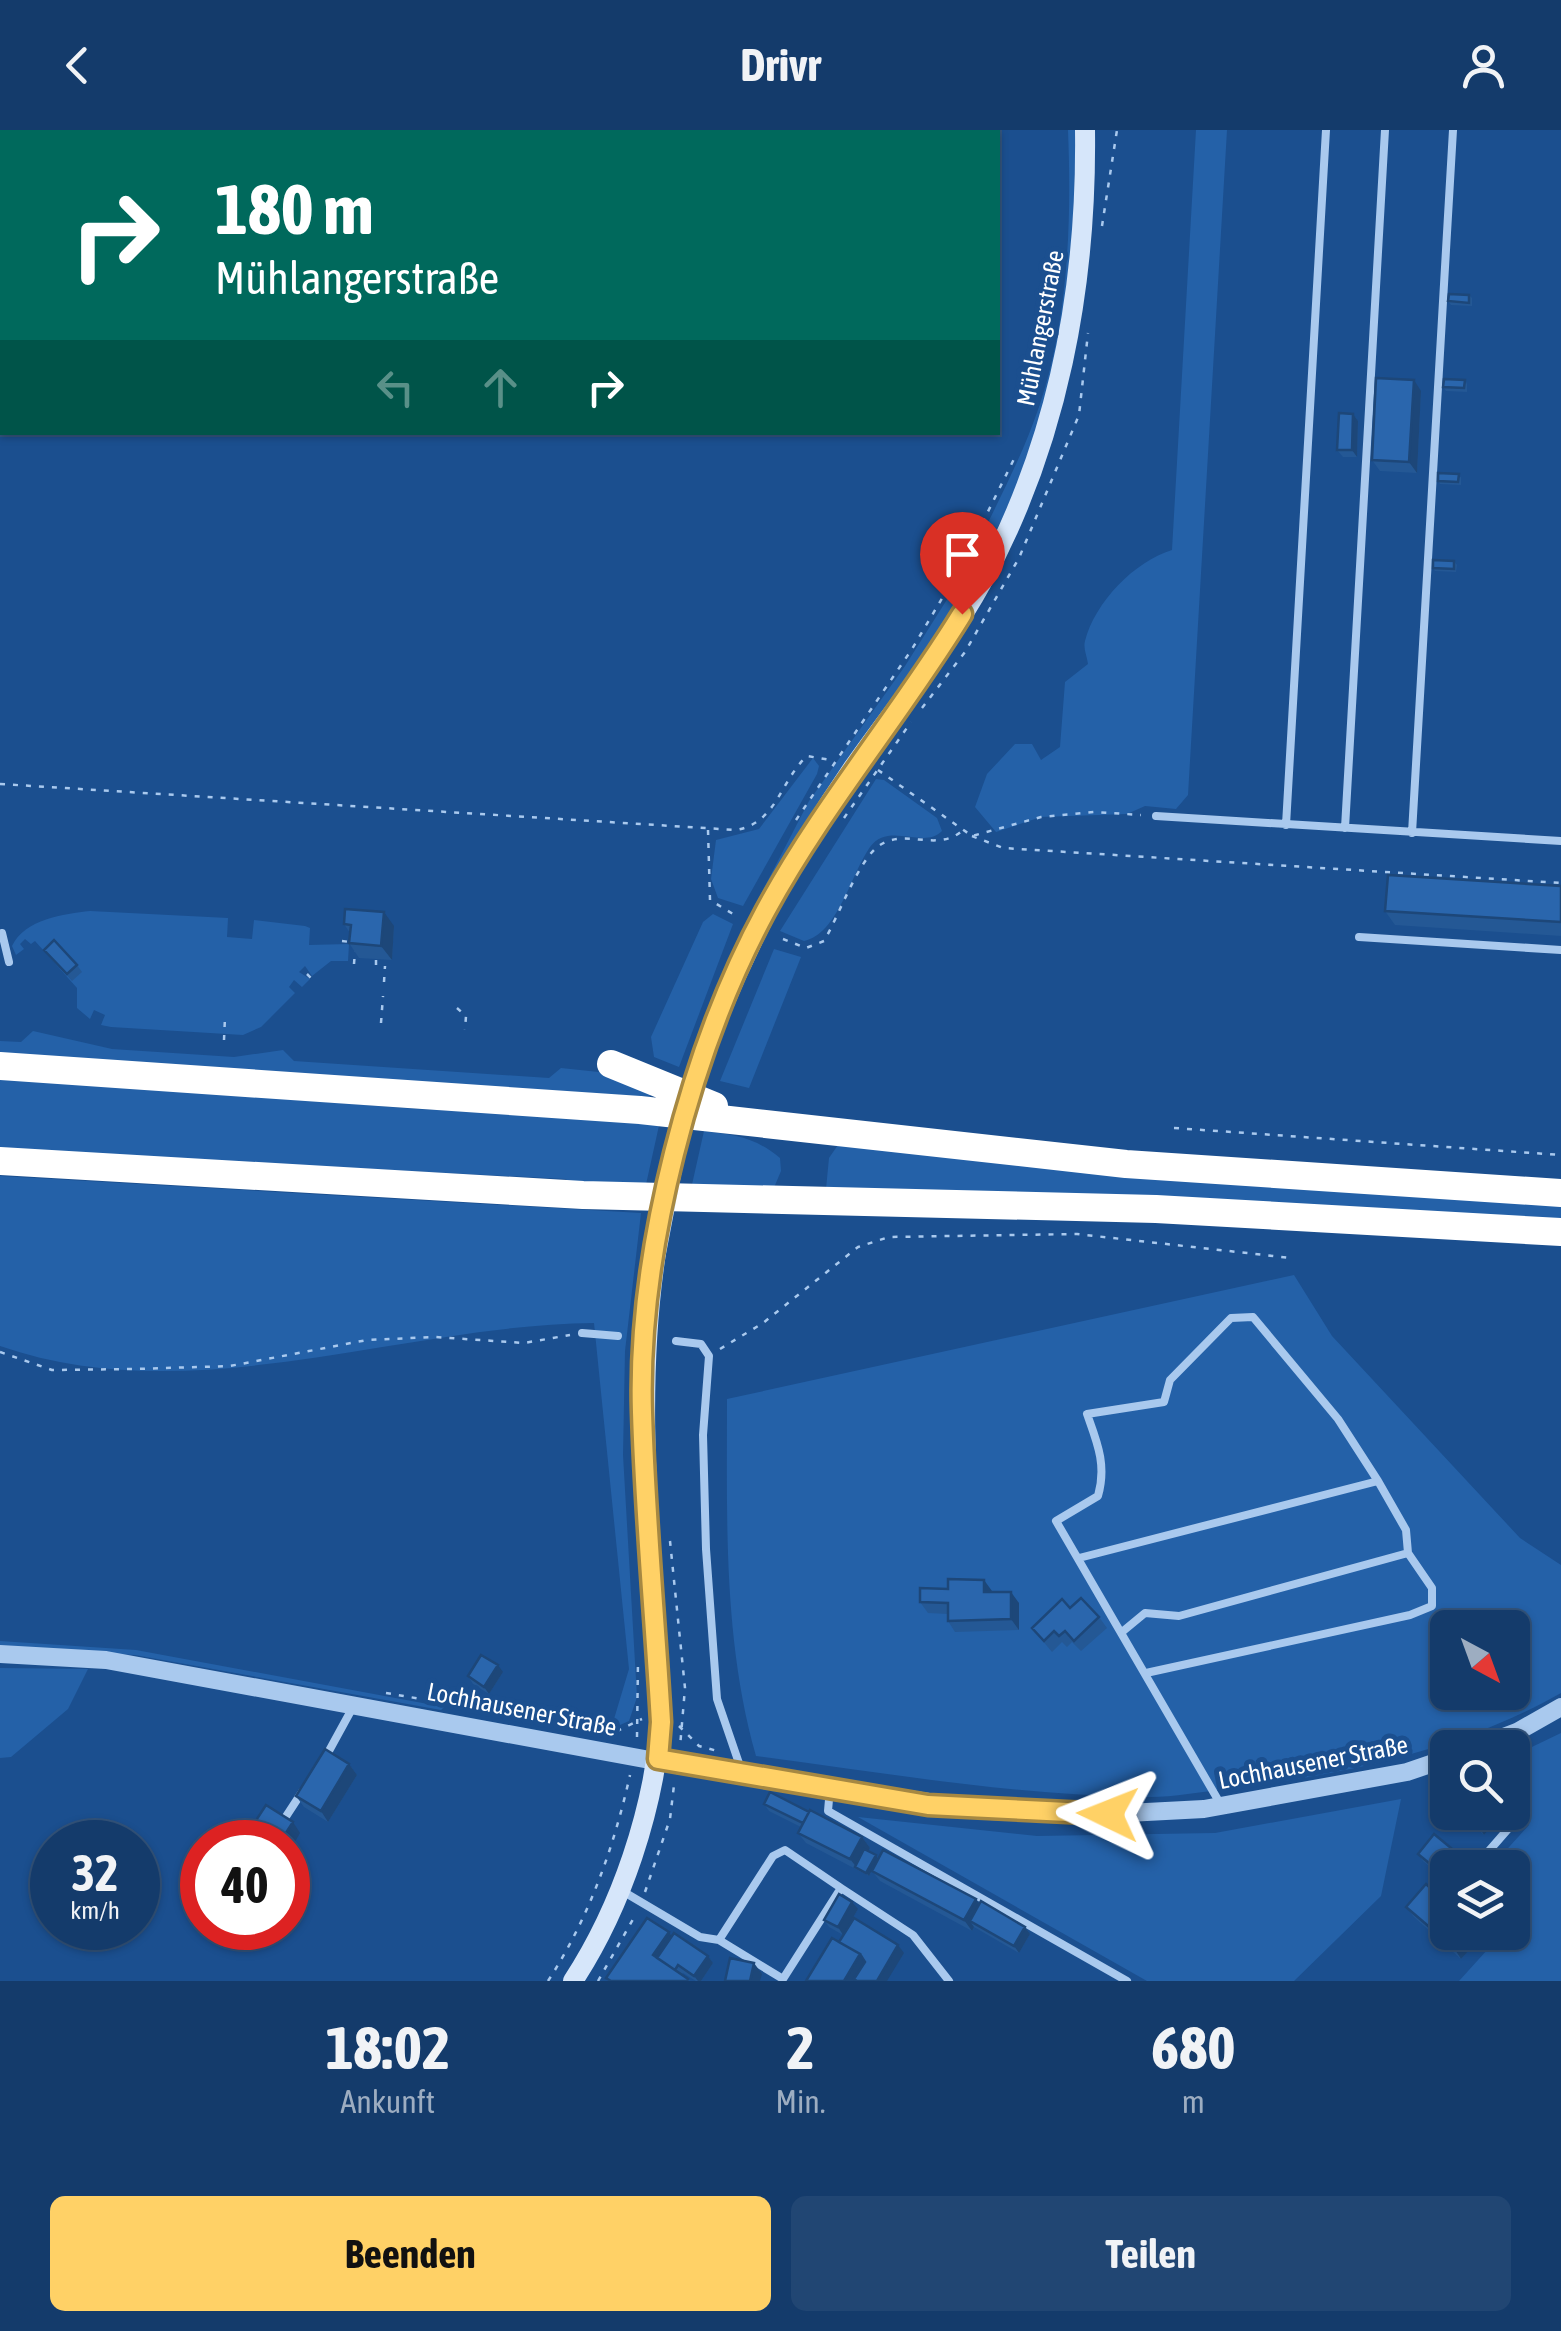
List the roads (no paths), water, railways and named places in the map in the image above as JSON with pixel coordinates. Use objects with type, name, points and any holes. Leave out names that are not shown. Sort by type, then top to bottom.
[{"type":"highway","points":[[611,1064],[753,1122]]},
{"type":"highway","points":[[0,1066],[620,1108],[1126,1164],[1561,1193]]},
{"type":"highway","points":[[0,1162],[584,1195],[1156,1209],[1561,1232]]},
{"type":"main road","name":"Mühlangerstraße","points":[[573,1981],[592,1952],[619,1890],[667,1762],[661,1722],[642,1409],[646,1320],[677,1143],[738,966],[774,896],[816,822],[943,644],[981,583],[1023,491],[1069,336],[1084,234],[1084,130]]},
{"type":"street","name":"Lochhausener Straße","points":[[0,1654],[106,1660],[355,1702],[667,1762],[741,1765],[830,1788],[990,1811],[1108,1814],[1221,1805],[1407,1772],[1430,1764]]},
{"type":"street","points":[[1521,1730],[1561,1707]]},
{"type":"lane","points":[[1286,825],[1326,130]]},
{"type":"lane","points":[[1345,828],[1385,130]]},
{"type":"lane","points":[[1412,832],[1453,130]]},
{"type":"lane","points":[[1156,816],[1561,841]]},
{"type":"lane","points":[[2,933],[9,962]]},
{"type":"lane","points":[[1360,937],[1561,950]]},
{"type":"lane","points":[[1146,1672],[1410,1615],[1432,1606],[1432,1588],[1408,1554],[1406,1530],[1378,1481],[1338,1419],[1253,1317],[1232,1318],[1170,1380],[1164,1402],[1087,1414],[1102,1454],[1103,1479],[1098,1496],[1056,1521],[1221,1805]]},
{"type":"lane","points":[[582,1334],[618,1336]]},
{"type":"lane","points":[[676,1341],[701,1344],[708,1356],[703,1435],[715,1680],[717,1699],[741,1765]]},
{"type":"lane","points":[[1078,1558],[1378,1481]]},
{"type":"lane","points":[[1122,1632],[1145,1613],[1179,1616],[1408,1554]]},
{"type":"lane","points":[[317,1770],[348,1722],[355,1702]]},
{"type":"lane","points":[[286,1818],[306,1786]]},
{"type":"lane","points":[[830,1788],[828,1810],[1127,1981]]},
{"type":"lane","points":[[1490,1850],[1507,1830]]},
{"type":"lane","points":[[719,1940],[773,1856],[785,1850],[913,1935],[949,1981]]},
{"type":"lane","points":[[619,1890],[700,1938],[719,1940],[782,1980],[840,1888]]}]
